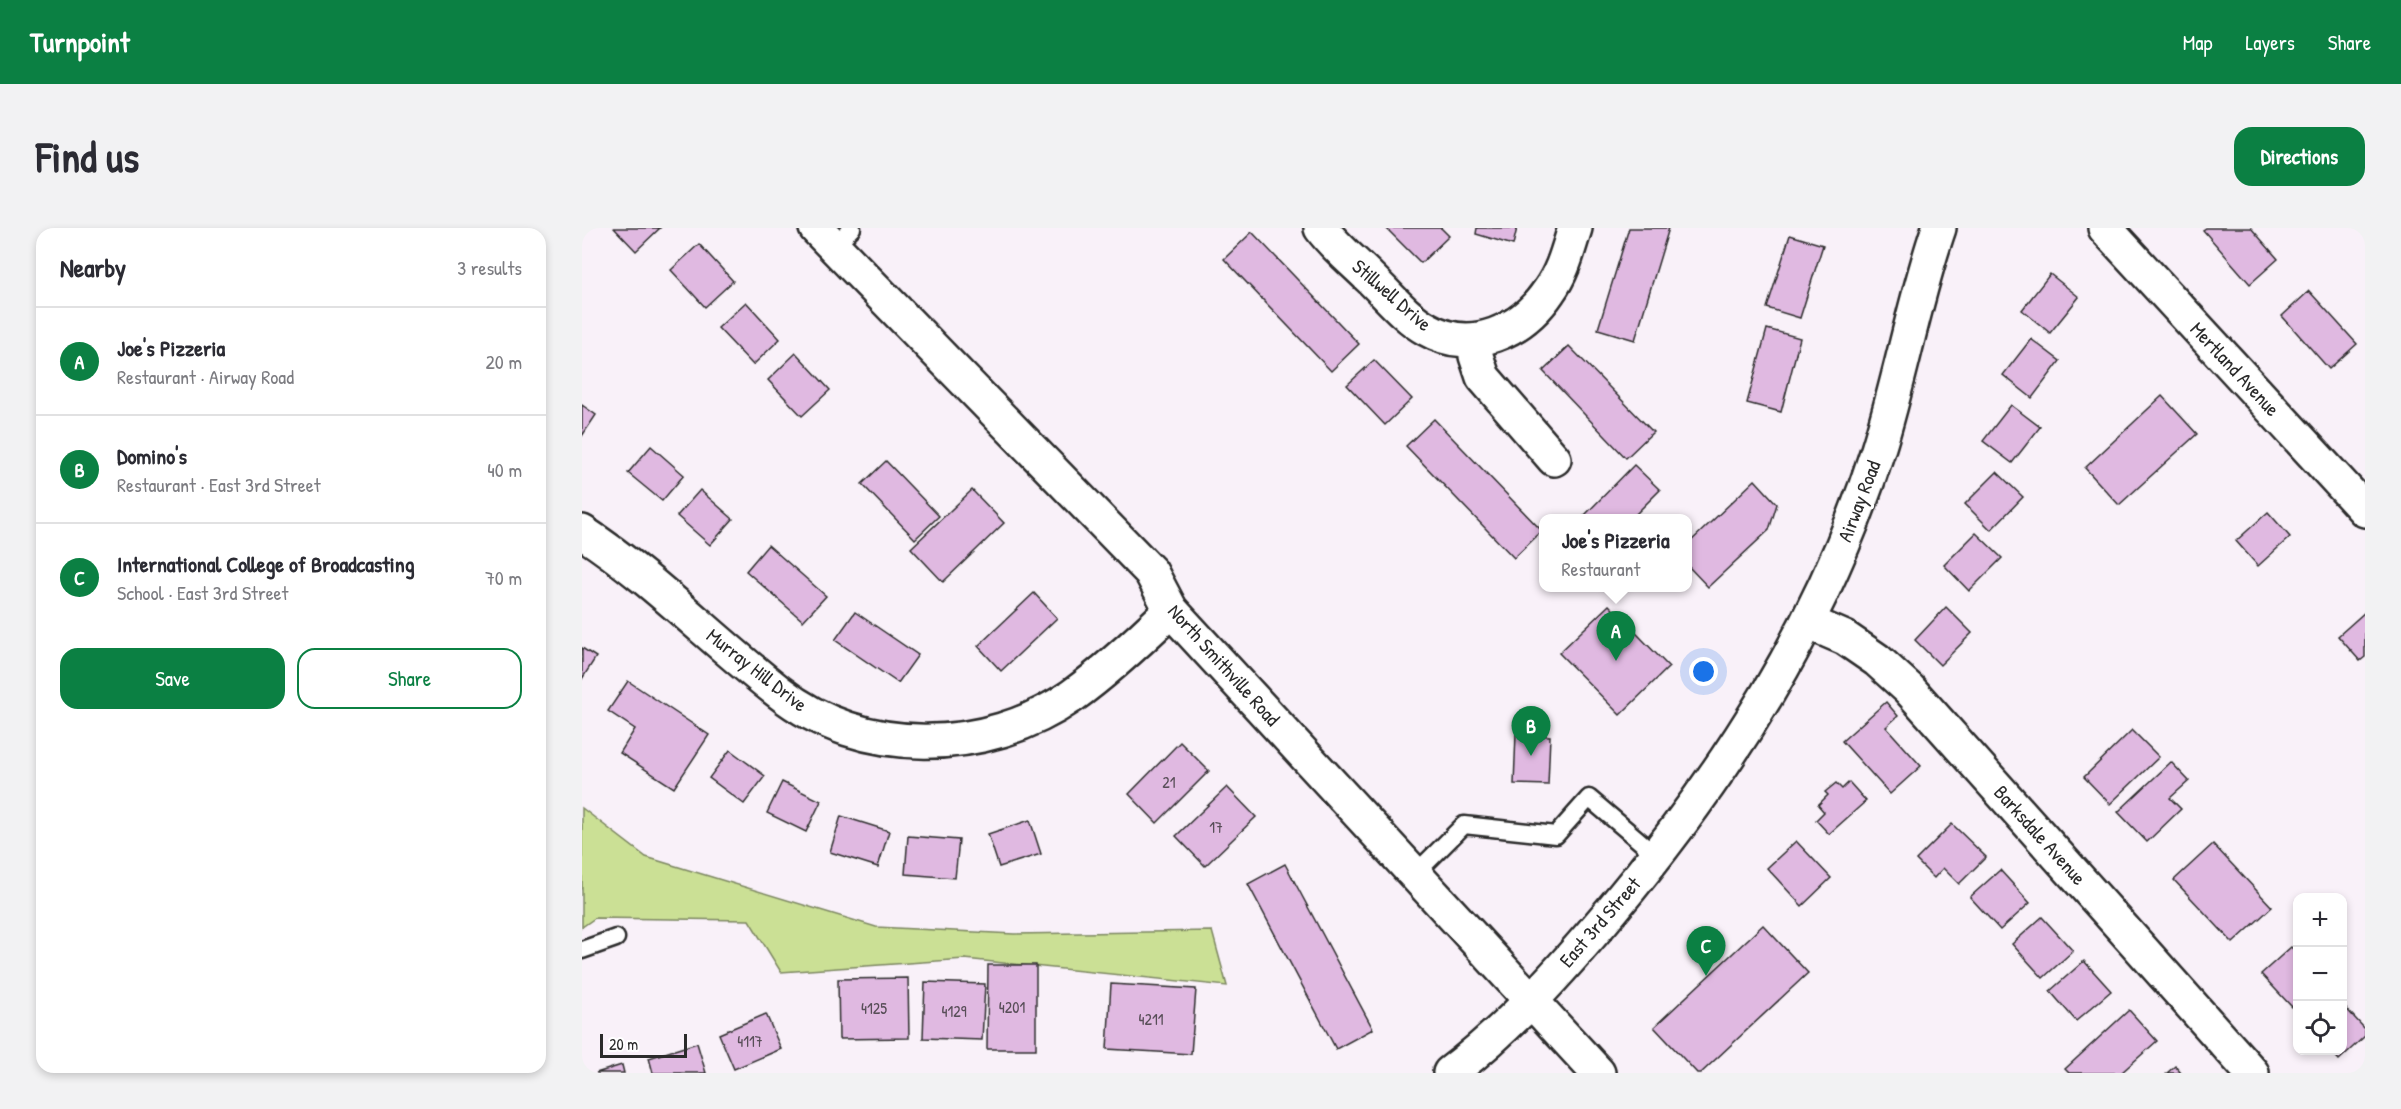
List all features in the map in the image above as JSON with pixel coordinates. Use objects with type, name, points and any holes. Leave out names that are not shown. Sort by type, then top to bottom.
[{"type":"street","name":"Stillwell Drive","points":[[1321,228],[1395,302],[1426,329],[1450,339],[1475,340]]},
{"type":"street","points":[[1554,459],[1483,377],[1476,356],[1475,340],[1508,331],[1529,314],[1549,292],[1562,268],[1575,228]]},
{"type":"street","name":"Airway Road","points":[[1730,754],[1793,651],[1831,573],[1878,450],[1939,228]]},
{"type":"street","name":"Mertland Avenue","points":[[2105,228],[2363,503]]},
{"type":"street","name":"North Smithville Road","points":[[834,234],[1151,572],[1171,610],[1598,1073]]},
{"type":"street","name":"Murray Hill Drive","points":[[582,532],[671,599],[779,693],[802,709],[839,726],[879,737],[918,742],[959,740],[992,733],[1036,716],[1071,696],[1145,635],[1171,610]]},
{"type":"street","name":"Barksdale Avenue","points":[[1808,622],[1845,638],[1877,660],[1909,689],[2252,1073]]},
{"type":"street","name":"East 3rd Street","points":[[1450,1073],[1478,1052],[1579,949],[1689,814],[1730,754]]},
{"type":"lane","points":[[1414,874],[1464,825],[1556,835],[1589,798],[1656,855]]},
{"type":"lane","points":[[582,950],[616,938]]},
{"type":"green space","points":[[582,808],[646,857],[876,927],[1014,934],[1212,931],[1227,986],[965,959],[781,972],[749,920],[595,918],[582,927]]},
{"type":"building","points":[[614,228],[660,228],[636,251]]},
{"type":"building","points":[[1386,228],[1441,228],[1449,236],[1421,263]]},
{"type":"building","points":[[1477,228],[1517,228],[1513,245],[1476,234]]},
{"type":"building","points":[[1629,228],[1669,228],[1635,340],[1598,329]]},
{"type":"building","points":[[2206,228],[2251,228],[2278,259],[2250,284],[2203,230]]},
{"type":"building","points":[[1252,232],[1359,344],[1331,371],[1224,259]]},
{"type":"building","points":[[1790,235],[1823,245],[1800,318],[1767,308]]},
{"type":"building","points":[[699,244],[733,281],[705,307],[671,270]]},
{"type":"building","points":[[2050,274],[2079,297],[2050,333],[2022,310]]},
{"type":"building","points":[[2309,291],[2357,344],[2329,369],[2282,316]]},
{"type":"building","points":[[746,302],[780,339],[753,365],[718,328]]},
{"type":"building","points":[[1767,329],[1800,338],[1781,412],[1747,403]]},
{"type":"building","points":[[2031,339],[2060,361],[2032,398],[2003,375]]},
{"type":"building","points":[[1569,346],[1653,432],[1626,458],[1543,371]]},
{"type":"building","points":[[796,353],[830,390],[802,416],[768,380]]},
{"type":"building","points":[[1374,360],[1412,399],[1385,425],[1347,385]]},
{"type":"building","points":[[2162,396],[2197,434],[2119,505],[2085,468]]},
{"type":"building","points":[[582,405],[596,415],[582,436]]},
{"type":"building","points":[[2011,405],[2040,427],[2012,463],[1983,441]]},
{"type":"building","points":[[1434,419],[1539,528],[1539,534],[1514,558],[1406,446]]},
{"type":"building","points":[[651,446],[684,475],[662,501],[628,473]]},
{"type":"building","points":[[886,461],[939,516],[915,539],[862,484]]},
{"type":"building","points":[[1634,465],[1660,490],[1636,514],[1586,514]]},
{"type":"building","points":[[1997,472],[2023,497],[1991,530],[1965,504]]},
{"type":"building","points":[[1755,480],[1777,504],[1769,530],[1708,587],[1692,570],[1692,540]]},
{"type":"building","points":[[700,490],[733,519],[710,545],[677,516]]},
{"type":"building","points":[[972,490],[1004,523],[943,582],[911,548]]},
{"type":"building","points":[[2268,512],[2290,537],[2258,566],[2236,541]]},
{"type":"building","points":[[1976,533],[2002,558],[1969,591],[1944,565]]},
{"type":"building","points":[[768,545],[826,596],[803,621],[746,571]]},
{"type":"building","points":[[1034,593],[1057,618],[1001,671],[978,646]]},
{"type":"building","points":[[1609,605],[1669,667],[1620,715],[1559,653]]},
{"type":"building","points":[[1946,607],[1972,633],[1940,665],[1915,640]]},
{"type":"building","points":[[855,612],[918,655],[898,683],[835,640]]},
{"type":"building","points":[[2365,612],[2365,657],[2360,661],[2338,636]]},
{"type":"building","points":[[582,648],[596,657],[582,679]]},
{"type":"building","points":[[628,681],[709,735],[674,788],[620,753],[635,729],[608,711]]},
{"type":"building","points":[[1886,702],[1898,716],[1886,727],[1921,766],[1890,794],[1842,741]]},
{"type":"building","points":[[2132,730],[2159,757],[2110,804],[2084,777]]},
{"type":"building","points":[[1516,734],[1550,736],[1548,785],[1514,784]]},
{"type":"building","points":[[1180,742],[1209,771],[1157,823],[1129,794]]},
{"type":"building","points":[[730,750],[765,776],[744,804],[709,778]]},
{"type":"building","points":[[2171,762],[2189,781],[2170,798],[2181,809],[2147,842],[2118,812]]},
{"type":"building","points":[[782,782],[821,801],[806,832],[767,813]]},
{"type":"building","points":[[1849,782],[1866,801],[1829,834],[1816,820],[1824,812],[1818,805],[1828,795],[1825,792],[1836,783],[1842,789]]},
{"type":"building","points":[[1227,787],[1256,817],[1205,866],[1176,836]]},
{"type":"building","points":[[841,816],[889,831],[878,867],[830,852]]},
{"type":"building","points":[[1030,820],[1041,854],[999,867],[988,834]]},
{"type":"building","points":[[1952,824],[1986,857],[1959,884],[1943,868],[1934,878],[1916,860]]},
{"type":"building","points":[[908,836],[959,840],[955,878],[905,874]]},
{"type":"building","points":[[1796,841],[1831,878],[1802,906],[1767,868]]},
{"type":"building","points":[[2213,844],[2272,907],[2233,943],[2174,880]]},
{"type":"building","points":[[1285,864],[1373,1029],[1336,1049],[1248,884]]},
{"type":"building","points":[[2000,870],[2030,903],[2000,930],[1970,897]]},
{"type":"building","points":[[2042,917],[2073,951],[2043,978],[2012,944]]},
{"type":"building","points":[[1763,925],[1808,973],[1701,1073],[1697,1073],[1654,1027]]},
{"type":"building","points":[[2291,947],[2293,949],[2293,1006],[2292,1007],[2261,974]]},
{"type":"building","points":[[2084,961],[2111,991],[2076,1021],[2050,991]]},
{"type":"building","points":[[988,965],[1036,965],[1036,1049],[987,1049]]},
{"type":"building","points":[[908,978],[909,1038],[839,1039],[838,979]]},
{"type":"building","points":[[925,982],[985,984],[982,1040],[923,1038]]},
{"type":"building","points":[[1111,984],[1196,989],[1191,1054],[1107,1049]]},
{"type":"building","points":[[2347,1009],[2365,1029],[2365,1036],[2347,1053]]},
{"type":"building","points":[[2129,1010],[2157,1041],[2121,1073],[2069,1073],[2065,1069]]},
{"type":"building","points":[[766,1014],[781,1049],[734,1069],[719,1034]]},
{"type":"building","points":[[697,1043],[706,1073],[653,1073],[649,1058]]},
{"type":"building","points":[[2334,1055],[2344,1055],[2339,1060]]},
{"type":"building","points":[[622,1065],[624,1073],[596,1073]]},
{"type":"building","points":[[2175,1066],[2181,1073],[2167,1073]]},
{"type":"place","name":"Joe's Pizzeria","points":[[1616,661]]},
{"type":"place","name":"Domino's","points":[[1531,756]]},
{"type":"place","name":"International College of Broadcasting","points":[[1706,976]]}]
